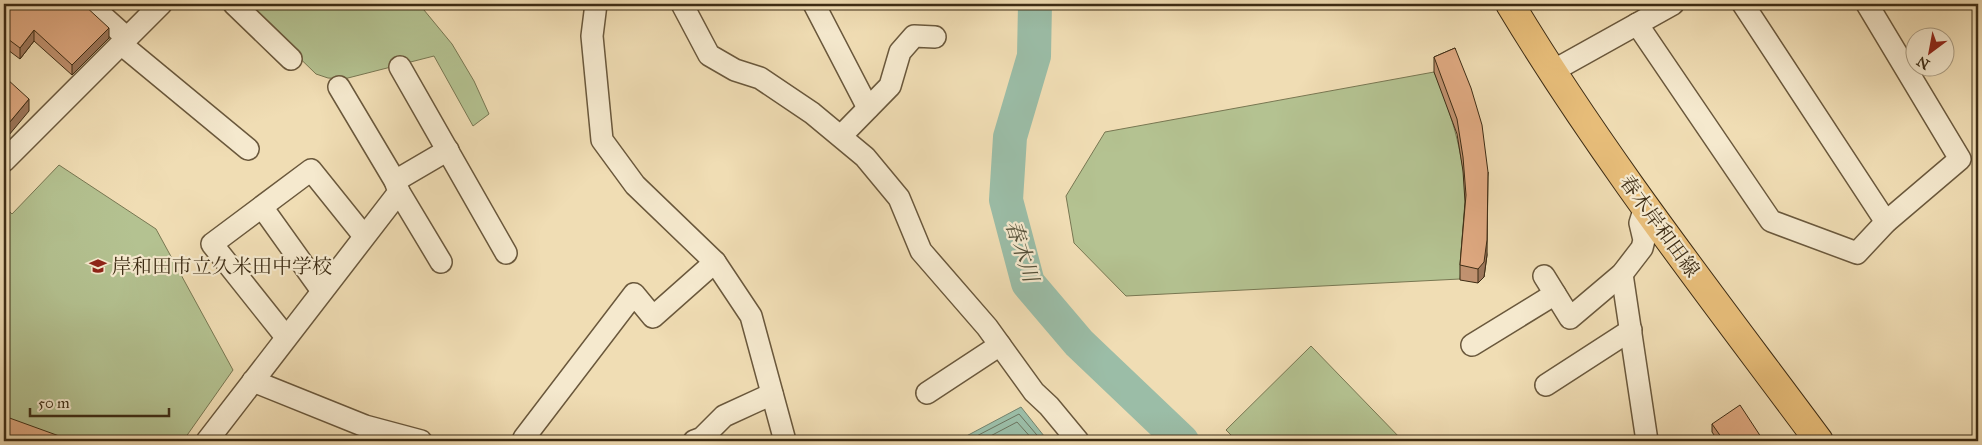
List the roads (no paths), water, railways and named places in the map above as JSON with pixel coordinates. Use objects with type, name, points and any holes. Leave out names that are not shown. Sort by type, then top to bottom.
[{"type":"main road","name":"春木岸和田線","points":[[1510,4],[1551,72],[1645,207],[1819,441]]},
{"type":"street","points":[[89,4],[124,41],[248,149]]},
{"type":"street","points":[[4,161],[161,4]]},
{"type":"street","points":[[234,4],[291,59]]},
{"type":"street","points":[[596,4],[592,36],[602,140],[635,185],[715,262],[751,316],[785,441]]},
{"type":"street","points":[[682,4],[709,54],[734,70],[760,78],[812,113],[865,157],[899,198],[921,251],[987,327],[1034,392],[1049,406],[1078,441]]},
{"type":"street","points":[[814,4],[868,108]]},
{"type":"street","points":[[1551,72],[1673,4]]},
{"type":"street","points":[[1743,4],[1886,222]]},
{"type":"street","points":[[1637,24],[1771,221],[1857,253],[1886,222],[1960,159],[1867,4]]},
{"type":"street","points":[[841,136],[890,86],[900,52],[914,36],[935,37]]},
{"type":"street","points":[[400,67],[506,253]]},
{"type":"street","points":[[339,88],[440,262]]},
{"type":"street","points":[[207,441],[364,236],[397,186],[448,150]]},
{"type":"street","points":[[286,337],[212,244],[311,170],[364,236]]},
{"type":"street","points":[[262,207],[322,291]]},
{"type":"street","points":[[1544,276],[1570,318],[1622,274],[1642,248],[1644,240],[1640,222],[1645,207]]},
{"type":"street","points":[[524,438],[634,294],[652,317],[715,262]]},
{"type":"street","points":[[1622,274],[1647,441]]},
{"type":"street","points":[[1472,344],[1555,294]]},
{"type":"street","points":[[1546,385],[1630,330]]},
{"type":"street","points":[[927,393],[1000,345]]},
{"type":"street","points":[[252,381],[365,426],[422,441]]},
{"type":"street","points":[[694,441],[702,438],[724,416],[772,394]]},
{"type":"water","points":[[1021,407],[1048,441],[957,441]]},
{"type":"waterway","name":"春木川","points":[[1035,4],[1034,56],[1010,137],[1006,200],[1028,283],[1079,343],[1182,441]]},
{"type":"place","name":"岸和田市立久米田中学校","points":[[98,266]]}]
